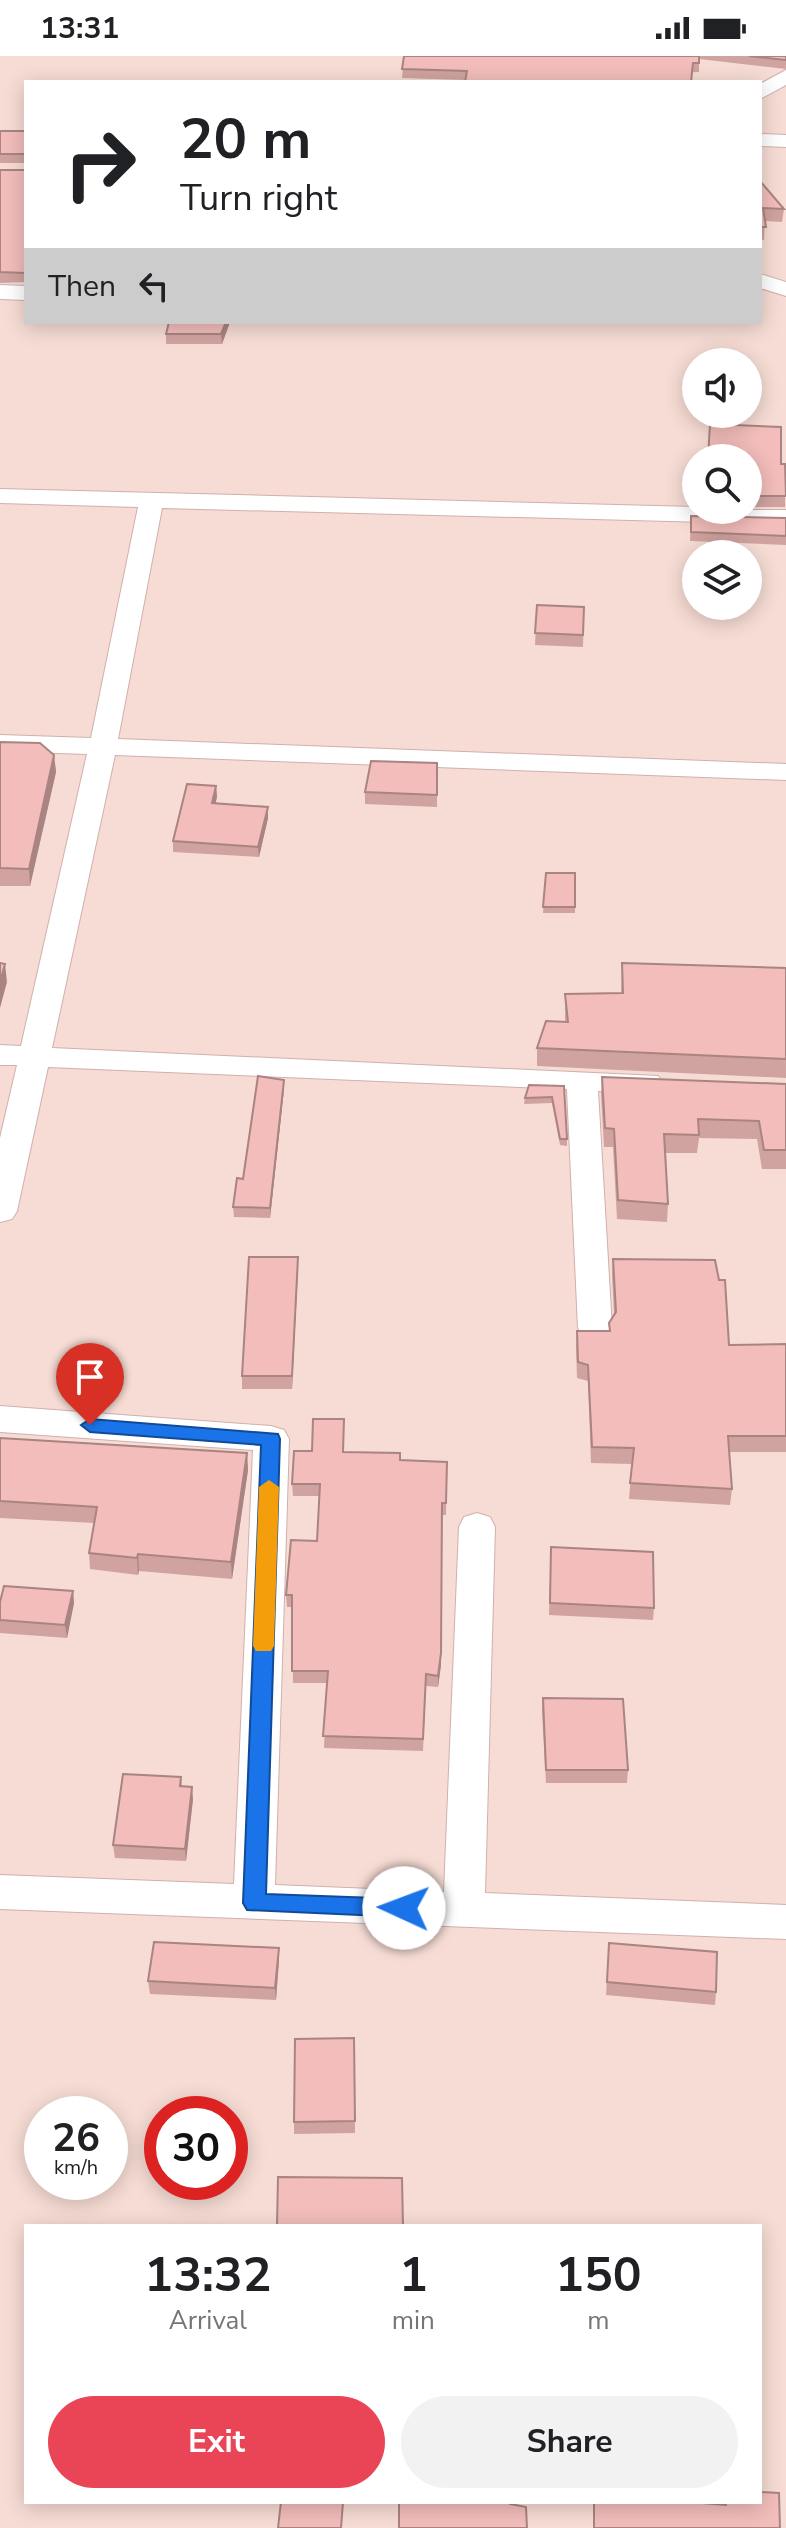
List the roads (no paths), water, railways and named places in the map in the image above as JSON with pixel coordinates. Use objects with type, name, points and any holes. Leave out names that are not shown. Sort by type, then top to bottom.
[{"type":"street","points":[[762,92],[786,76]]},
{"type":"street","points":[[762,140],[786,141]]},
{"type":"street","points":[[762,282],[786,289]]},
{"type":"street","points":[[0,292],[24,293]]},
{"type":"street","points":[[0,496],[786,517]]},
{"type":"street","points":[[0,1211],[103,746],[151,501]]},
{"type":"street","points":[[0,743],[786,772]]},
{"type":"street","points":[[0,1055],[676,1085]]},
{"type":"street","points":[[582,1080],[595,1328]]},
{"type":"street","points":[[0,1419],[271,1439],[254,1903]]},
{"type":"street","points":[[464,1910],[477,1527]]},
{"type":"street","points":[[0,1892],[786,1922]]}]
